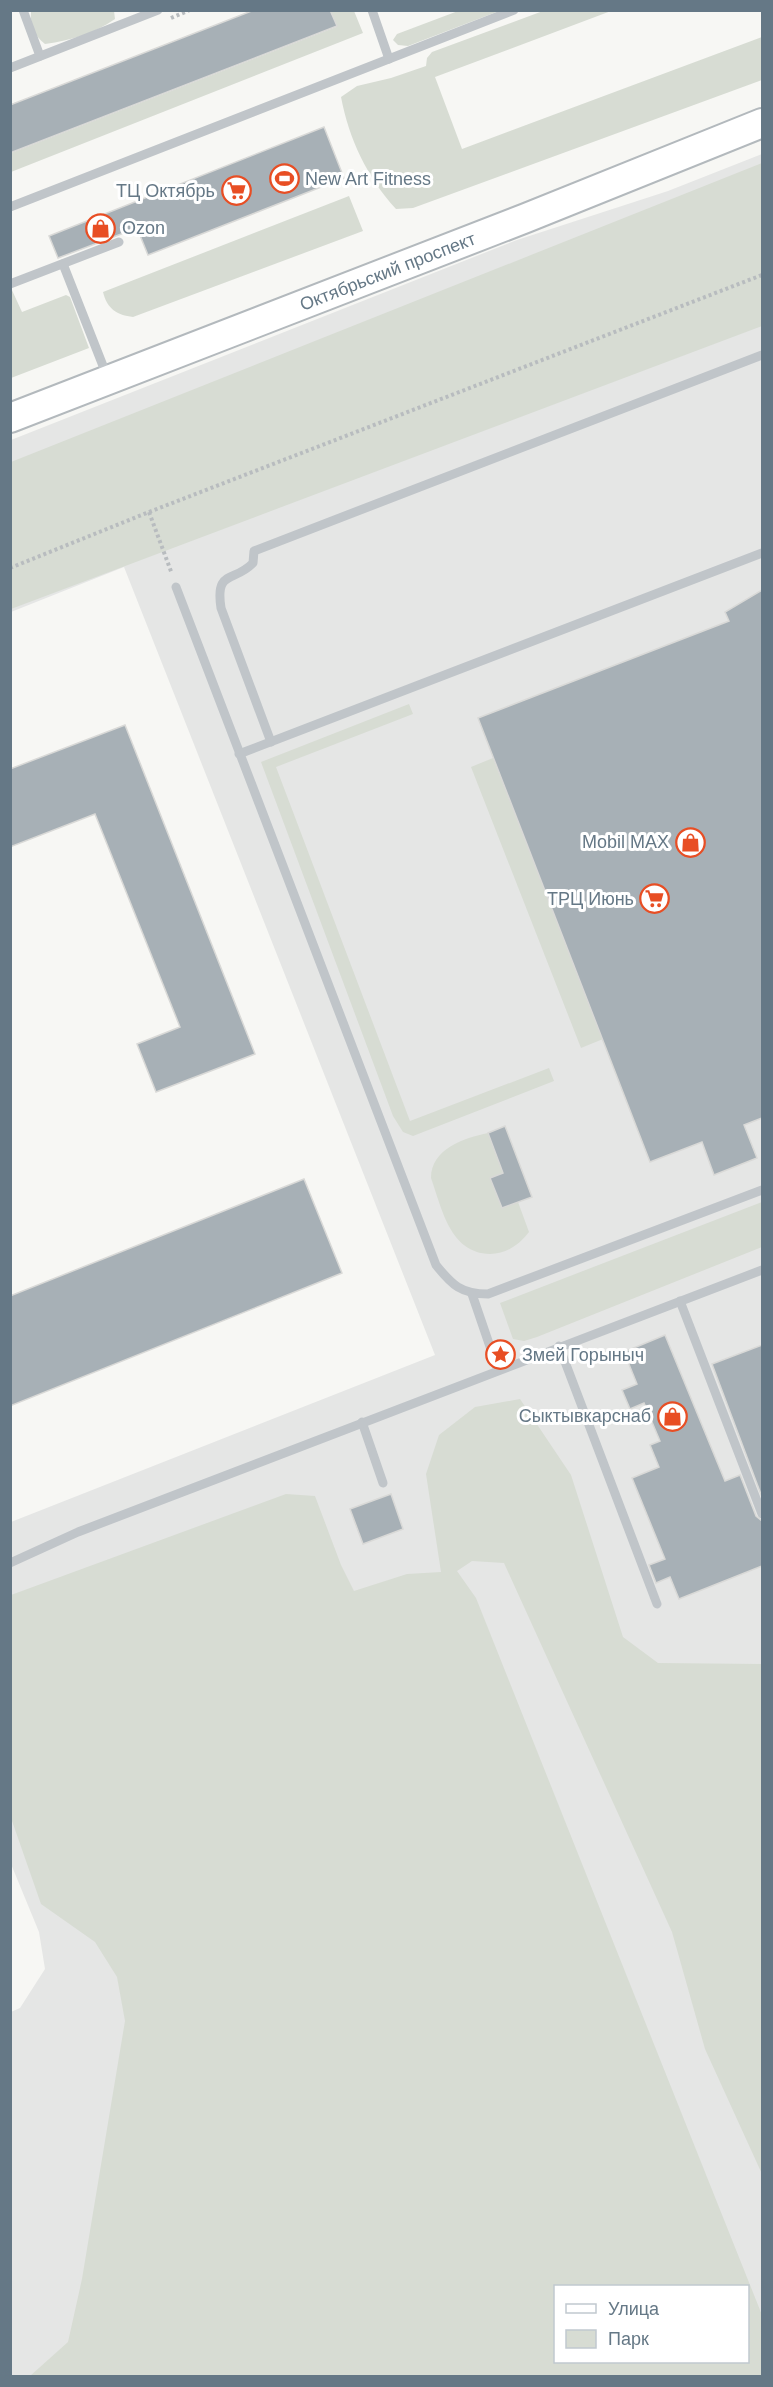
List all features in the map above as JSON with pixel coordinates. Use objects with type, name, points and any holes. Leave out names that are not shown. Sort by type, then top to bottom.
[{"type":"main road","name":"Октябрьский проспект","points":[[10,418],[526,218],[762,123]]},
{"type":"lane","points":[[23,10],[40,56]]},
{"type":"lane","points":[[10,68],[158,10]]},
{"type":"lane","points":[[372,10],[389,59]]},
{"type":"lane","points":[[10,207],[514,10]]},
{"type":"lane","points":[[10,284],[118,242]]},
{"type":"lane","points":[[63,264],[108,379]]},
{"type":"lane","points":[[271,742],[221,608],[219,593],[227,578],[248,569],[254,563],[254,551],[762,355]]},
{"type":"lane","points":[[239,754],[762,553]]},
{"type":"lane","points":[[176,587],[436,1265],[452,1284],[471,1294],[488,1294],[762,1190]]},
{"type":"lane","points":[[10,1563],[78,1532],[762,1270]]},
{"type":"lane","points":[[471,1294],[498,1370]]},
{"type":"lane","points":[[680,1301],[762,1514]]},
{"type":"lane","points":[[559,1347],[657,1604]]},
{"type":"lane","points":[[362,1422],[382,1483]]},
{"type":"path","points":[[10,568],[762,274]]},
{"type":"path","points":[[149,512],[176,587]]},
{"type":"shaded area","points":[[762,154],[762,2376],[11,2376],[11,2012],[20,2008],[45,1969],[39,1932],[11,1864],[11,1522],[435,1355],[124,567],[11,612],[11,440],[517,240],[668,191]]},
{"type":"green space","points":[[114,11],[115,19],[82,36],[45,44],[35,34],[32,26],[31,12]]},
{"type":"green space","points":[[330,11],[354,11],[363,33],[11,172],[11,153],[336,27]]},
{"type":"green space","points":[[458,11],[499,11],[408,46],[398,45],[393,40],[397,34]]},
{"type":"green space","points":[[543,11],[611,11],[435,77],[462,149],[762,37],[762,80],[413,208],[396,209],[376,184],[361,157],[344,113],[341,97],[357,86],[426,66],[427,58],[432,52]]},
{"type":"green space","points":[[762,163],[762,326],[11,609],[11,462]]},
{"type":"green space","points":[[349,196],[363,231],[133,317],[122,315],[107,303],[103,292]]},
{"type":"green space","points":[[11,288],[22,312],[66,295],[70,297],[89,348],[11,378]]},
{"type":"green space","points":[[409,704],[413,714],[276,767],[410,1121],[549,1068],[554,1081],[413,1136],[403,1132],[393,1116],[261,762]]},
{"type":"green space","points":[[493,758],[603,1039],[581,1048],[471,767]]},
{"type":"green space","points":[[488,1133],[503,1173],[490,1178],[502,1208],[518,1202],[529,1232],[512,1248],[490,1254],[476,1252],[457,1238],[444,1215],[431,1178],[432,1168],[437,1159],[450,1146]]},
{"type":"green space","points":[[762,1202],[762,1247],[537,1337],[524,1341],[513,1339],[500,1303]]},
{"type":"green space","points":[[520,1399],[571,1475],[623,1637],[658,1663],[762,1664],[762,2174],[705,2049],[672,1932],[504,1563],[472,1561],[457,1571],[476,1598],[762,2315],[762,2376],[30,2376],[68,2342],[82,2279],[125,2021],[117,1977],[95,1942],[41,1904],[11,1818],[11,1595],[286,1494],[315,1496],[341,1565],[354,1591],[407,1574],[441,1572],[426,1474],[439,1435],[475,1407]]},
{"type":"building","points":[[254,10],[330,10],[337,26],[10,153],[10,105]]},
{"type":"building","name":"ТЦ Октябрь","points":[[324,127],[344,178],[148,255],[137,228],[58,258],[49,236]]},
{"type":"building","name":"ТРЦ Июнь","points":[[762,590],[762,1118],[744,1125],[757,1158],[714,1175],[702,1142],[650,1162],[478,718],[729,621],[725,612]]},
{"type":"building","points":[[125,725],[255,1054],[156,1092],[137,1044],[180,1027],[95,814],[10,847],[10,769]]},
{"type":"building","points":[[505,1126],[532,1197],[502,1208],[490,1178],[503,1173],[488,1133]]},
{"type":"building","points":[[304,1179],[342,1273],[10,1406],[10,1296]]},
{"type":"building","points":[[665,1335],[725,1481],[740,1475],[756,1516],[762,1521],[762,1566],[679,1599],[670,1577],[656,1583],[649,1565],[665,1559],[632,1478],[659,1467],[650,1445],[660,1441],[644,1403],[630,1409],[622,1390],[637,1384],[624,1352]]},
{"type":"building","points":[[762,1345],[762,1497],[712,1364]]},
{"type":"building","points":[[391,1494],[403,1529],[363,1544],[350,1509]]},
{"type":"place","name":"New Art Fitness","points":[[284,179]]},
{"type":"place","name":"ТЦ Октябрь","points":[[236,191]]},
{"type":"place","name":"Ozon","points":[[101,228]]},
{"type":"place","name":"Mobil MAX","points":[[690,842]]},
{"type":"place","name":"ТРЦ Июнь","points":[[655,899]]},
{"type":"place","name":"Змей Горыныч","points":[[501,1355]]},
{"type":"place","name":"Сыктывкарснаб","points":[[672,1416]]}]
